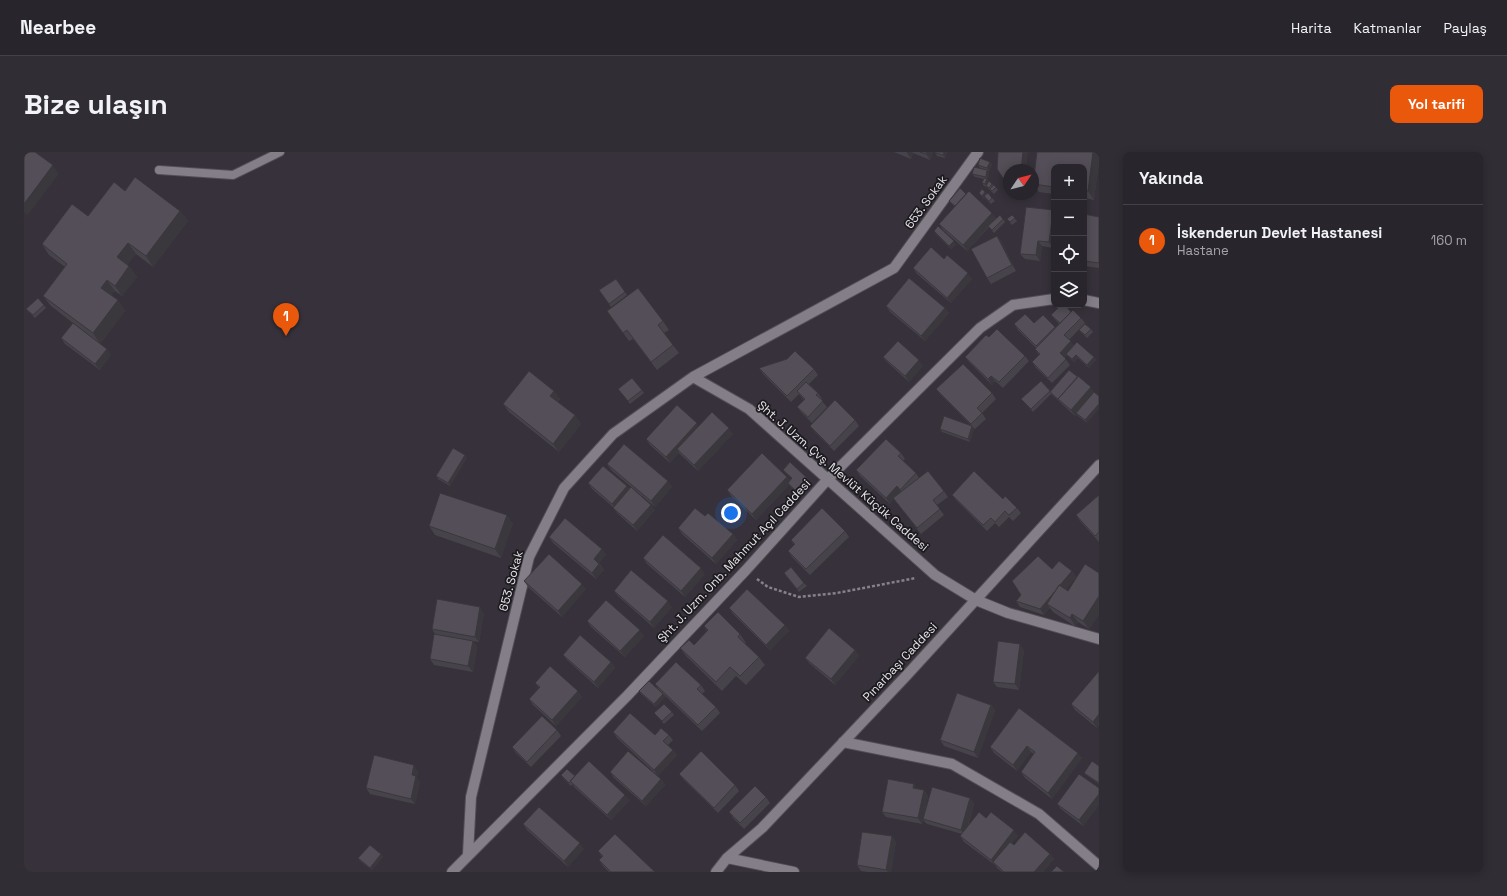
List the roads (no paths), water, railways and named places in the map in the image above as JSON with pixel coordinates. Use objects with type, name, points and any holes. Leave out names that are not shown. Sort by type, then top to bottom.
[{"type":"street","name":"653. Sokak","points":[[468,854],[471,797],[529,557],[564,488],[613,434],[693,377],[894,268],[978,152]]},
{"type":"street","name":"Şht. J. Uzm. Onb. Mahmut Açıl Caddesi","points":[[452,872],[468,854],[626,696],[746,570],[828,479],[980,328],[1013,305],[1051,299]]},
{"type":"street","points":[[1087,301],[1099,303]]},
{"type":"street","name":"Şht. J. Uzm. Çvş. Mevlüt Küçük Caddesi","points":[[693,377],[749,409],[935,575],[976,600],[1008,613],[1099,640]]},
{"type":"street","name":"Pınarbaşı Caddesi","points":[[716,872],[727,858],[762,828],[843,742],[976,600],[1099,465]]},
{"type":"street","points":[[843,742],[952,764],[1039,814],[1099,866]]},
{"type":"street","points":[[727,858],[794,872]]},
{"type":"lane","points":[[159,170],[233,175],[280,152]]},
{"type":"place","name":"İskenderun Devlet Hastanesi","points":[[286,336]]}]
